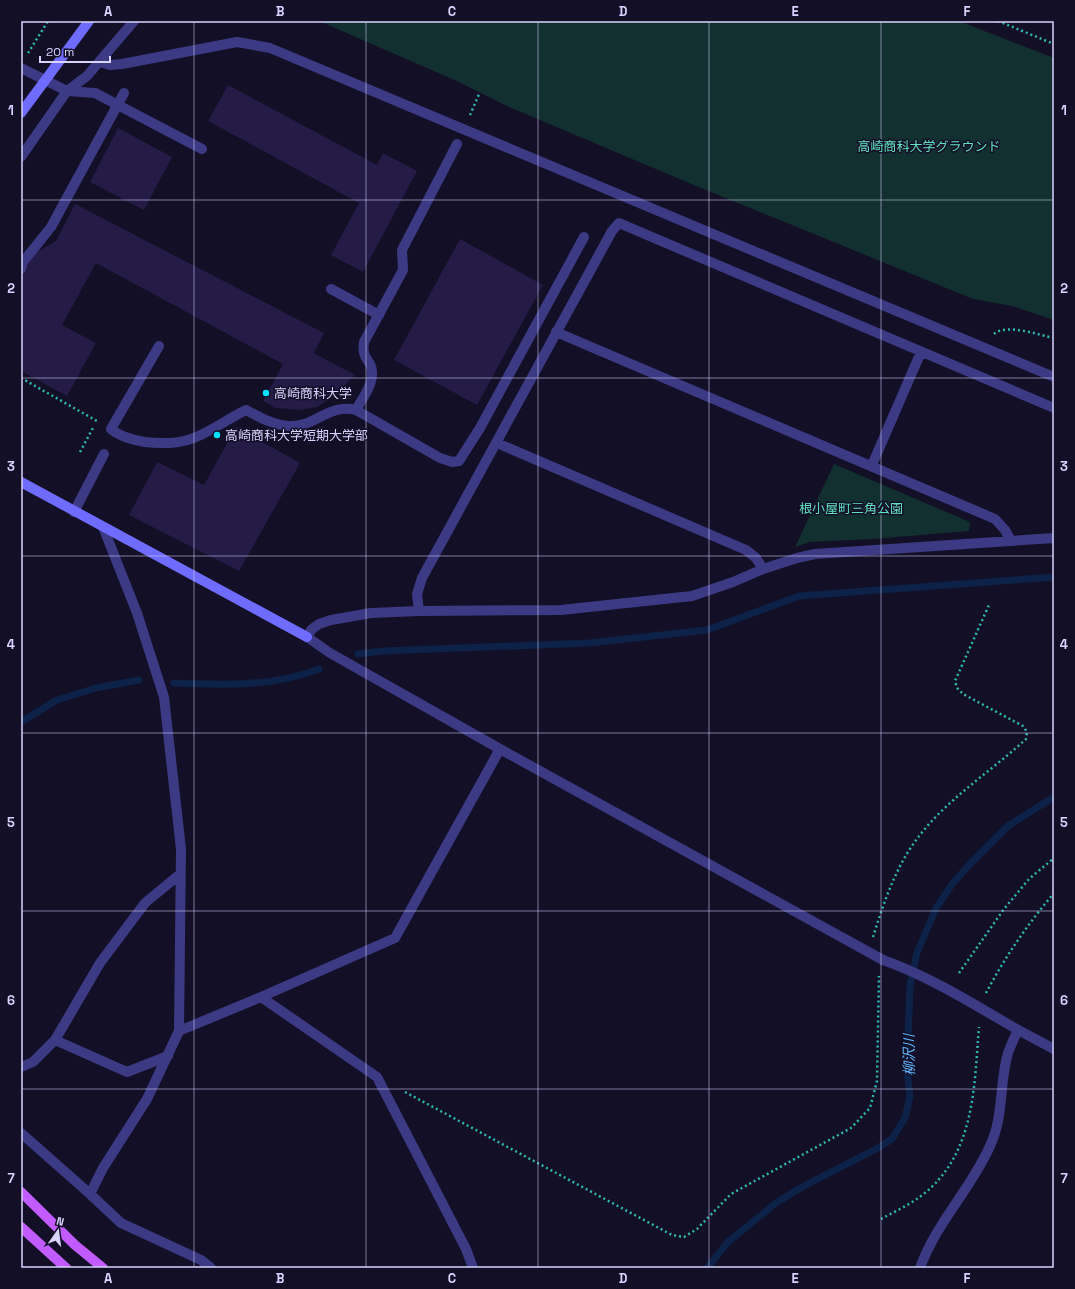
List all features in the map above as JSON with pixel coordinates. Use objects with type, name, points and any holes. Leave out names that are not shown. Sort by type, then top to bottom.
[{"type":"main road","points":[[21,1192],[75,1245],[103,1268]]},
{"type":"main road","points":[[21,1227],[66,1268]]},
{"type":"street","points":[[21,113],[88,21]]},
{"type":"street","points":[[21,157],[67,91],[87,76],[134,21]]},
{"type":"street","points":[[100,62],[110,65],[237,42],[255,44],[290,54],[464,129],[1054,377]]},
{"type":"street","points":[[23,63],[45,80],[67,91],[95,93],[202,149]]},
{"type":"street","points":[[21,269],[23,262],[51,227],[124,93]]},
{"type":"street","points":[[356,410],[370,384],[372,371],[362,353],[364,342],[403,270],[402,250],[457,144]]},
{"type":"street","points":[[419,611],[417,594],[422,578],[612,231],[619,223],[1054,408]]},
{"type":"street","points":[[159,346],[111,429],[116,433],[135,441],[158,444],[189,441],[206,434],[246,410],[274,423],[290,426],[303,425],[339,408],[356,410],[440,458],[452,462],[459,461],[480,428],[584,237]]},
{"type":"street","points":[[331,289],[379,315]]},
{"type":"street","points":[[556,332],[872,465],[994,519],[1005,530],[1011,541]]},
{"type":"street","points":[[872,465],[921,352]]},
{"type":"street","points":[[497,443],[746,550],[756,558],[762,569]]},
{"type":"street","points":[[74,512],[104,454]]},
{"type":"street","points":[[21,482],[307,637],[330,653],[500,749],[883,960],[902,966],[920,975],[1054,1049]]},
{"type":"street","points":[[90,1194],[103,1168],[147,1100],[179,1031],[181,850],[164,697],[137,613],[103,527]]},
{"type":"street","points":[[307,637],[312,629],[331,620],[371,613],[419,611],[561,610],[692,596],[734,582],[762,569],[815,554],[1054,538]]},
{"type":"street","points":[[179,1031],[396,938],[500,749]]},
{"type":"street","points":[[21,1067],[34,1062],[55,1040],[100,963],[145,903],[180,874]]},
{"type":"street","points":[[261,997],[376,1077],[466,1249],[473,1268]]},
{"type":"street","points":[[920,1268],[933,1238],[983,1161],[991,1145],[999,1112],[1008,1054],[1018,1030]]},
{"type":"street","points":[[55,1040],[127,1072],[168,1056]]},
{"type":"street","points":[[21,1133],[121,1223],[201,1260],[212,1268]]},
{"type":"path","points":[[23,63],[48,21]]},
{"type":"path","points":[[998,21],[1054,44]]},
{"type":"path","points":[[464,129],[480,92]]},
{"type":"path","points":[[979,345],[998,330],[1016,330],[1054,338]]},
{"type":"path","points":[[21,378],[111,429]]},
{"type":"path","points":[[80,452],[97,421]]},
{"type":"path","points":[[868,951],[884,905],[908,853],[918,838],[950,803],[1026,739],[1027,732],[1023,726],[963,694],[957,688],[955,681],[989,605]]},
{"type":"path","points":[[959,973],[1009,903],[1029,879],[1054,858]]},
{"type":"path","points":[[881,1219],[921,1196],[941,1176],[958,1152],[964,1137],[974,1097],[980,1008],[1004,959],[1030,921],[1054,893]]},
{"type":"path","points":[[376,1077],[672,1235],[684,1237],[697,1229],[731,1194],[851,1128],[870,1108],[877,1081],[879,977],[883,960]]},
{"type":"green space","name":"高崎商科大学グラウンド","points":[[319,21],[959,21],[1054,58],[1054,320],[1012,306],[973,299],[689,183],[507,106],[459,82]]},
{"type":"green space","name":"根小屋町三角公園","points":[[834,464],[970,522],[969,531],[873,539],[810,542],[795,547]]},
{"type":"building","points":[[228,85],[377,165],[383,153],[417,171],[363,272],[331,255],[359,203],[208,121]]},
{"type":"building","points":[[118,128],[172,157],[144,210],[90,182]]},
{"type":"building","points":[[75,204],[324,333],[314,353],[355,375],[333,397],[317,407],[300,410],[276,408],[263,401],[283,364],[96,263],[62,325],[96,343],[67,396],[21,371],[21,281],[25,267],[34,254],[56,241]]},
{"type":"building","points":[[460,239],[543,285],[477,405],[394,360]]},
{"type":"building","points":[[236,427],[300,463],[239,571],[129,515],[157,462],[204,485]]},
{"type":"waterway","points":[[358,654],[382,651],[589,643],[707,630],[799,596],[1054,577]]},
{"type":"waterway","points":[[174,683],[248,684],[284,679],[319,669]]},
{"type":"waterway","points":[[21,722],[57,700],[96,688],[139,680]]},
{"type":"waterway","name":"柳沢川","points":[[707,1268],[728,1242],[776,1203],[802,1187],[878,1148],[892,1139],[905,1118],[910,1096],[907,1068],[910,985],[917,953],[936,908],[953,883],[1008,826],[1054,797]]},
{"type":"place","name":"高崎商科大学","points":[[266,393]]},
{"type":"place","name":"高崎商科大学短期大学部","points":[[217,435]]}]
